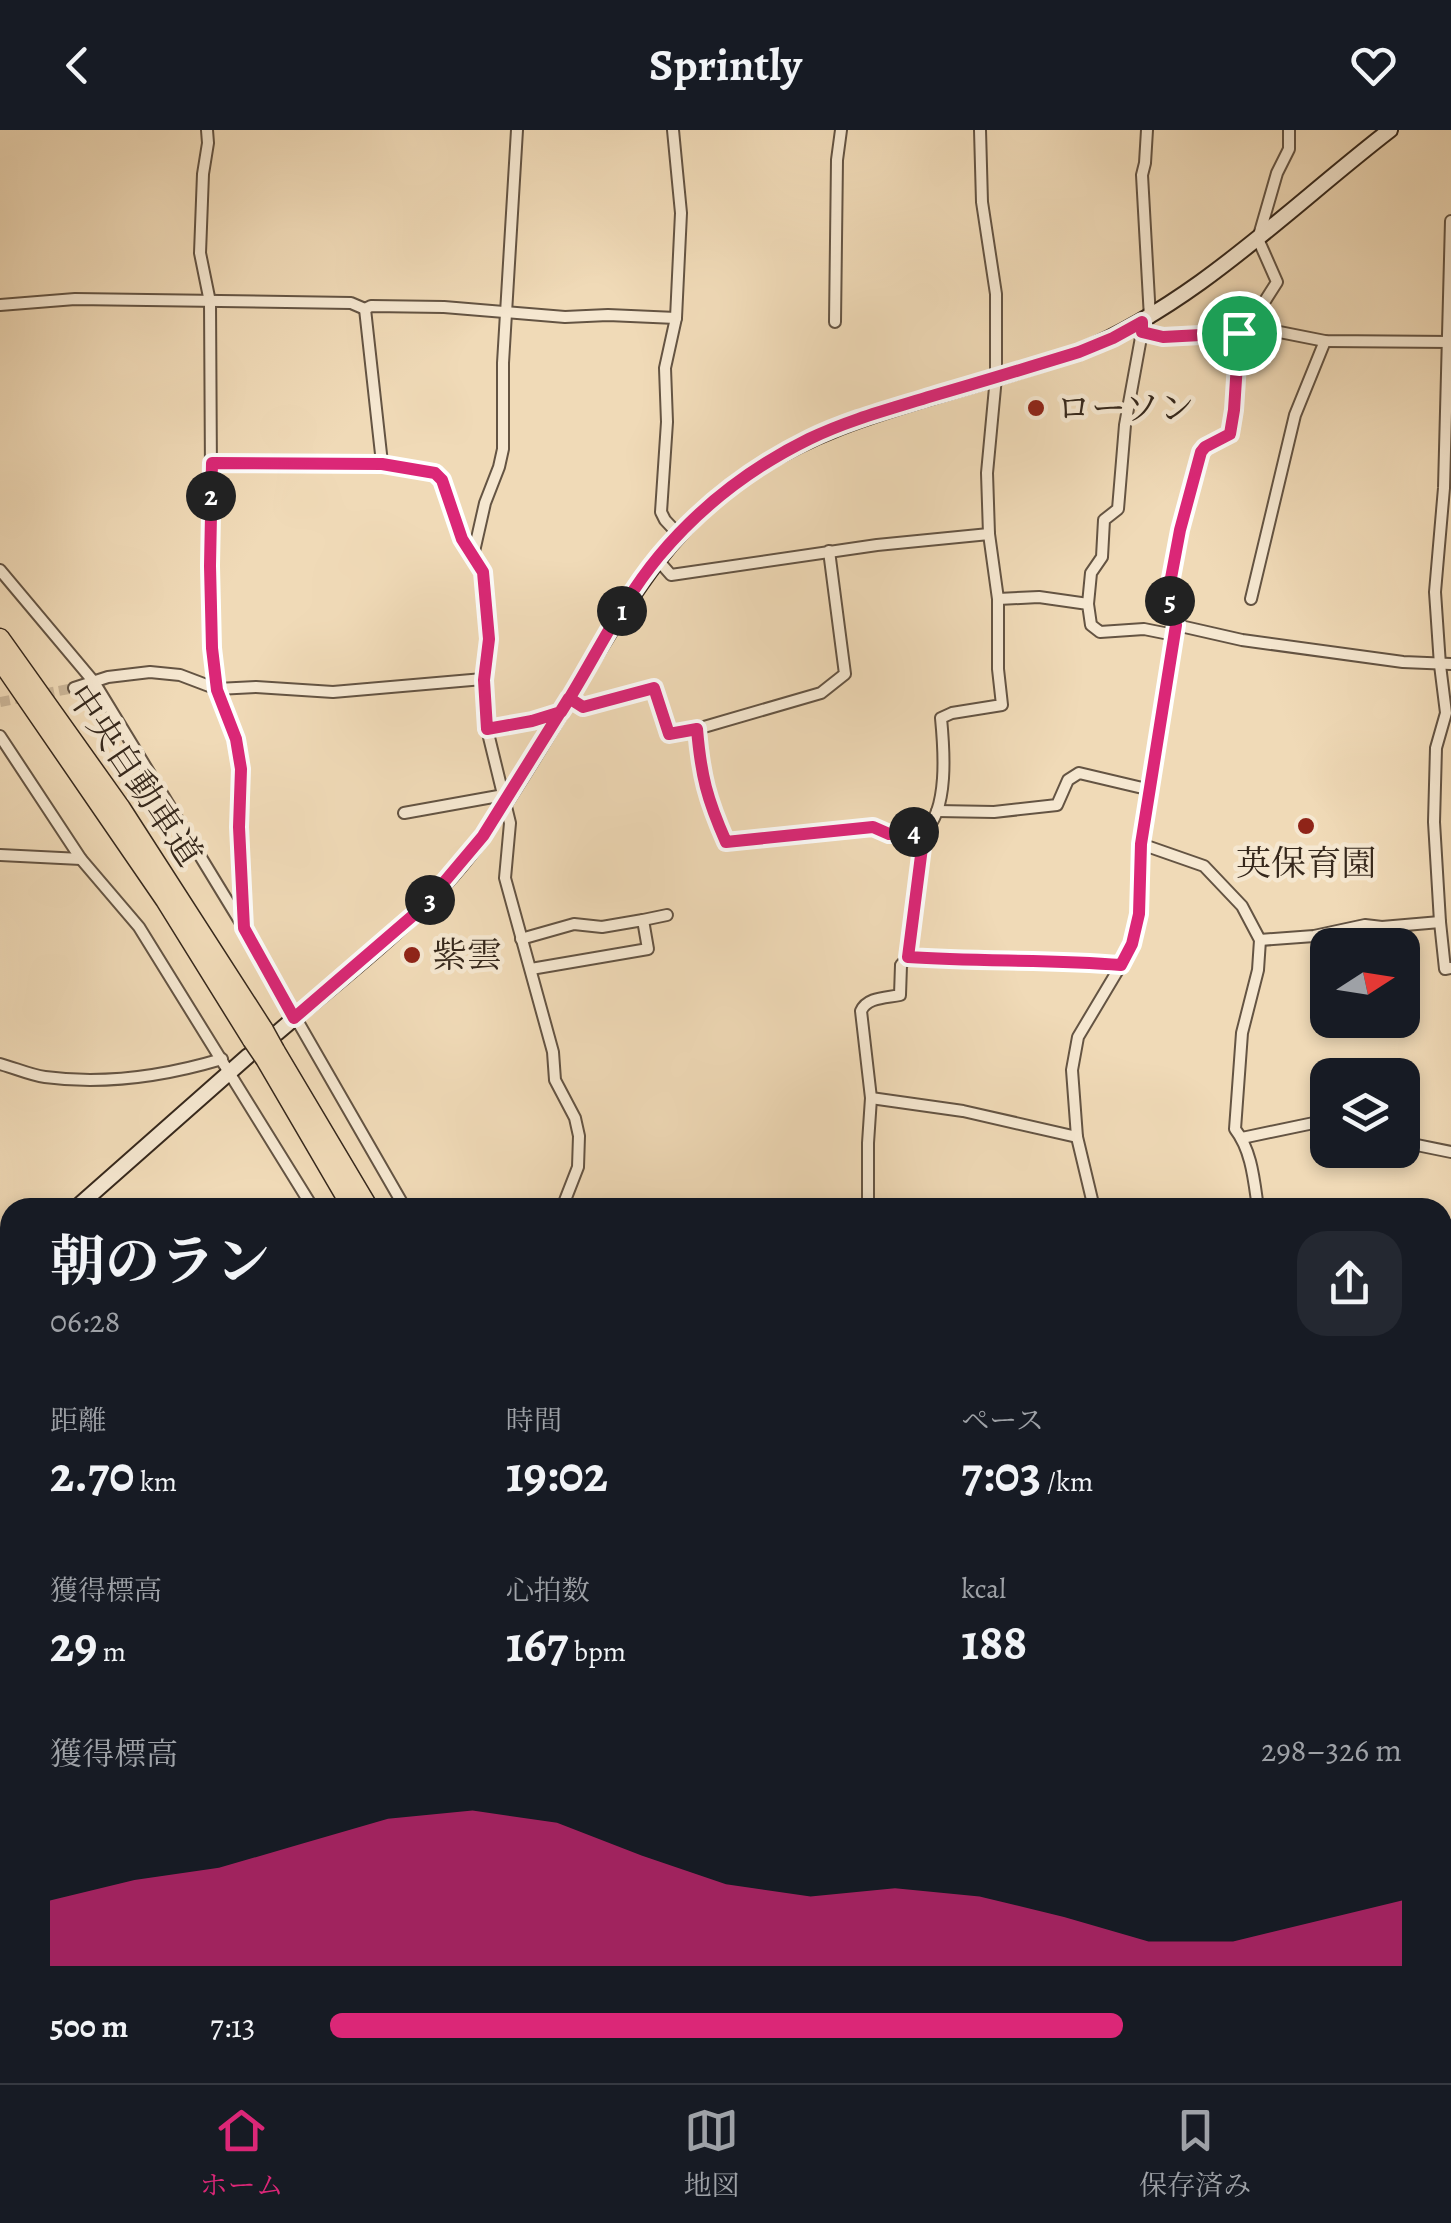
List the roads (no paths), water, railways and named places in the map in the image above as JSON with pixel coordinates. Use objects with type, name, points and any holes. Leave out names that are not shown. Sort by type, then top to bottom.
[{"type":"highway","name":"中央自動車道","points":[[0,638],[121,808],[264,1045],[347,1198]]},
{"type":"highway","name":"中央自動車道","points":[[0,660],[264,1045],[363,1198]]},
{"type":"main road","points":[[87,1198],[424,906],[483,836],[657,559],[711,504],[776,456],[862,417],[1079,352],[1145,324],[1258,238],[1380,132]]},
{"type":"street","points":[[207,130],[200,253],[210,302],[212,648],[217,690],[236,739],[241,769],[239,827],[244,928]]},
{"type":"street","points":[[473,557],[485,503],[504,449],[503,362],[518,130]]},
{"type":"street","points":[[673,130],[681,213],[676,318],[664,368],[667,422],[661,512],[679,534]]},
{"type":"street","points":[[835,322],[836,160],[840,130]]},
{"type":"street","points":[[697,729],[708,802],[726,842],[873,827],[889,834],[924,832],[933,824],[936,811],[944,754],[941,718],[1002,705],[987,473],[996,377],[996,294],[982,202],[980,130]]},
{"type":"street","points":[[1147,130],[1142,174],[1145,324],[1125,425],[1118,509],[1104,520],[1102,556],[1092,573],[1088,604],[1091,625],[1100,632],[1175,630],[1445,664]]},
{"type":"street","points":[[1092,1198],[1078,1137],[1072,1070],[1078,1037],[1132,944],[1139,914],[1141,844],[1175,630],[1168,594],[1180,530],[1201,452],[1230,434],[1244,330],[1278,282],[1258,238],[1277,173],[1289,148],[1289,130]]},
{"type":"street","points":[[1451,221],[1450,342],[1436,592],[1445,664],[1446,713],[1436,748],[1434,822],[1440,922],[1446,969],[1451,968]]},
{"type":"street","points":[[0,305],[75,299],[351,303],[365,309],[426,307],[565,317],[676,318]]},
{"type":"street","points":[[365,309],[382,464]]},
{"type":"street","points":[[1145,324],[1163,337],[1244,330],[1325,341],[1450,342]]},
{"type":"street","points":[[1251,599],[1296,415],[1325,341]]},
{"type":"street","points":[[212,463],[382,464],[435,473],[442,480],[462,539],[483,572],[489,639],[484,680],[487,729],[510,823],[505,878],[553,1052],[556,1080],[575,1118],[579,1136],[578,1166],[566,1198]]},
{"type":"street","points":[[657,559],[671,575],[829,551],[989,534]]},
{"type":"street","points":[[487,729],[532,721],[565,705],[583,707],[654,688],[669,734],[821,692],[844,674],[829,551]]},
{"type":"street","points":[[0,570],[94,682],[244,928],[400,1198]]},
{"type":"street","points":[[998,600],[1039,597],[1088,604]]},
{"type":"street","points":[[74,688],[108,677],[150,672],[180,676],[217,690],[333,692],[484,680]]},
{"type":"street","points":[[0,736],[82,859],[139,928],[307,1198]]},
{"type":"street","points":[[936,811],[994,812],[1057,805],[1068,780],[1079,772],[1152,790]]},
{"type":"street","points":[[404,813],[504,799]]},
{"type":"street","points":[[1434,822],[1448,820]]},
{"type":"street","points":[[868,1198],[872,1098],[860,1011],[869,1002],[900,995],[901,965],[908,957],[924,832]]},
{"type":"street","points":[[1141,844],[1204,866],[1242,906],[1260,940],[1258,970],[1242,1033],[1235,1129],[1251,1166],[1256,1198]]},
{"type":"street","points":[[0,855],[82,859]]},
{"type":"street","points":[[522,938],[574,924],[602,927],[668,915]]},
{"type":"street","points":[[531,969],[648,949],[643,920]]},
{"type":"street","points":[[1260,940],[1314,936],[1365,924],[1382,927],[1440,922]]},
{"type":"street","points":[[908,957],[1121,965]]},
{"type":"street","points":[[0,1064],[42,1077],[118,1079],[181,1071],[222,1060]]},
{"type":"street","points":[[872,1098],[964,1111],[1078,1137]]},
{"type":"street","points":[[1242,1138],[1310,1124]]},
{"type":"street","points":[[1420,1146],[1451,1152]]},
{"type":"tunnel","points":[[0,702],[74,688]]},
{"type":"place","name":"ローソン","points":[[1036,408]]},
{"type":"place","name":"英保育園","points":[[1306,826]]},
{"type":"place","name":"紫雲","points":[[412,955]]}]
